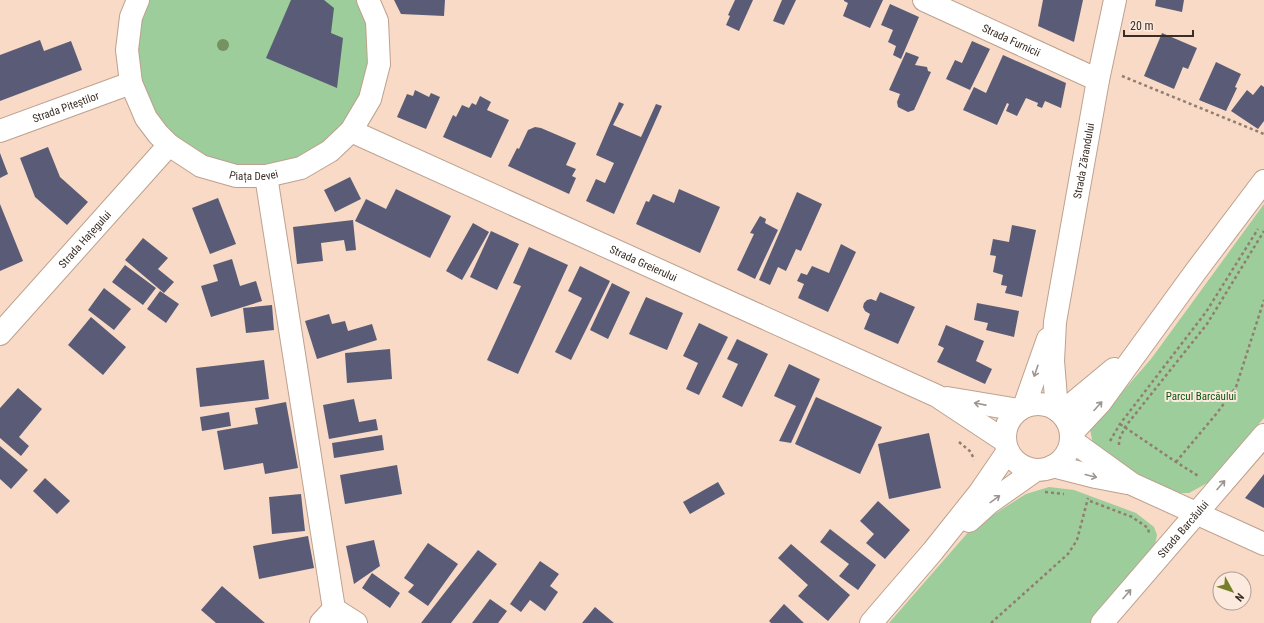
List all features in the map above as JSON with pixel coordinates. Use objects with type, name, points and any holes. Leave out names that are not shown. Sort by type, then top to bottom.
[{"type":"street","name":"Piața Devei","points":[[138,0],[131,17],[127,50],[131,83],[146,118],[158,134],[169,145],[201,166],[236,176],[266,176],[301,168],[330,151],[351,131],[370,99],[379,64],[377,22],[368,0]]},
{"type":"street","name":"Strada Furnicii","points":[[924,0],[1100,74]]},
{"type":"street","name":"Strada Zărandului","points":[[1059,412],[1053,360],[1055,322],[1115,0]]},
{"type":"street","name":"Strada Piteștilor","points":[[0,132],[131,83]]},
{"type":"street","name":"Strada Greierului","points":[[351,131],[937,396],[1007,446]]},
{"type":"street","name":"Strada Hațegului","points":[[0,334],[169,145]]},
{"type":"street","points":[[266,176],[328,616],[356,623]]},
{"type":"street","points":[[933,551],[989,504],[1045,468],[1062,460],[1068,450],[1071,437],[1100,403],[1196,271],[1264,181]]},
{"type":"street","name":"Strada Zărandului","points":[[1021,409],[1055,322]]},
{"type":"street","points":[[1059,412],[1141,347]]},
{"type":"street","name":"Strada Greierului","points":[[937,396],[1021,409]]},
{"type":"street","points":[[1132,484],[1071,437],[1066,419],[1059,412],[1049,406],[1041,404],[1021,409],[1011,419],[1006,429],[1007,446],[1013,459],[1027,468],[1045,468],[1132,484],[1264,544]]},
{"type":"street","name":"Strada Barcăului","points":[[1102,623],[1264,435]]},
{"type":"street","points":[[871,623],[933,551],[980,492],[1007,446]]},
{"type":"path","points":[[1100,74],[1264,134]]},
{"type":"path","points":[[1205,480],[1120,424],[1206,312],[1260,226]]},
{"type":"path","points":[[1119,447],[1119,440],[1125,427],[1207,324],[1264,231]]},
{"type":"path","points":[[1176,462],[1217,413],[1236,387],[1264,300]]},
{"type":"path","points":[[1042,494],[1047,492],[1068,495]]},
{"type":"path","points":[[1081,498],[1088,498],[1132,517],[1148,528],[1149,534]]},
{"type":"path","points":[[991,623],[1068,554],[1077,540],[1088,498]]},
{"type":"green space","points":[[138,0],[368,0],[379,64],[351,131],[266,176],[169,145],[127,50]]},
{"type":"green space","name":"Parcul Barcăului","points":[[1264,204],[1264,418],[1209,482],[1189,493],[1170,493],[1094,450],[1090,429],[1151,359]]},
{"type":"green space","points":[[1049,487],[1074,490],[1136,513],[1154,527],[1157,535],[1154,550],[1090,623],[889,623],[971,529],[1026,494]]},
{"type":"building","points":[[291,0],[324,0],[334,8],[331,33],[343,38],[337,88],[266,58]]},
{"type":"building","points":[[394,0],[445,0],[444,16],[401,14]]},
{"type":"building","points":[[735,0],[753,0],[739,31],[726,25],[730,16],[728,15]]},
{"type":"building","points":[[782,0],[796,0],[784,25],[773,21]]},
{"type":"building","points":[[844,0],[883,0],[870,28],[843,16],[848,3]]},
{"type":"building","points":[[1043,0],[1083,0],[1074,42],[1038,26]]},
{"type":"building","points":[[1156,0],[1184,0],[1182,12],[1155,6]]},
{"type":"building","points":[[890,4],[919,17],[901,59],[893,55],[896,46],[888,42],[893,30],[881,25]]},
{"type":"building","points":[[1162,33],[1197,48],[1188,69],[1183,67],[1174,89],[1144,76]]},
{"type":"building","points":[[40,40],[44,51],[71,41],[82,70],[0,101],[0,55]]},
{"type":"building","points":[[972,41],[990,49],[970,90],[946,79],[955,60],[962,63]]},
{"type":"building","points":[[906,52],[919,57],[915,65],[927,67],[928,71],[931,72],[914,110],[908,112],[898,107],[897,102],[900,94],[889,90]]},
{"type":"building","points":[[1003,55],[1066,83],[1061,108],[1045,101],[1042,108],[1037,106],[1038,103],[1026,98],[1017,116],[1006,111],[1009,104],[1007,103],[997,125],[963,110],[974,87],[986,93]]},
{"type":"building","points":[[1216,62],[1241,74],[1235,87],[1237,88],[1226,111],[1199,100]]},
{"type":"building","points":[[1261,85],[1264,87],[1264,121],[1258,129],[1231,111],[1247,90],[1253,95]]},
{"type":"building","points":[[415,90],[429,97],[431,93],[440,97],[426,129],[397,117],[407,94],[413,96]]},
{"type":"building","points":[[480,96],[491,102],[487,110],[509,120],[491,158],[443,137],[453,115],[456,117],[462,105],[469,108],[472,103],[476,105]]},
{"type":"building","points":[[619,102],[624,104],[613,125],[641,137],[656,104],[662,106],[614,214],[586,201],[596,179],[605,183],[614,163],[596,155]]},
{"type":"building","points":[[535,127],[541,128],[576,143],[566,165],[576,169],[572,176],[576,178],[569,194],[508,166],[517,148],[519,149],[528,130]]},
{"type":"building","points":[[48,147],[60,177],[88,202],[67,225],[35,197],[20,158]]},
{"type":"building","points":[[0,153],[8,174],[0,178]]},
{"type":"building","points":[[350,177],[361,199],[335,212],[324,190]]},
{"type":"building","points":[[396,189],[451,216],[430,258],[355,221],[366,199],[386,209]]},
{"type":"building","points":[[679,189],[720,207],[700,253],[636,224],[646,201],[649,202],[653,194],[674,203]]},
{"type":"building","points":[[797,192],[822,204],[801,251],[796,249],[786,271],[778,267],[770,285],[759,280]]},
{"type":"building","points":[[218,198],[236,244],[210,254],[192,208]]},
{"type":"building","points":[[0,204],[23,261],[0,271]]},
{"type":"building","points":[[760,216],[766,219],[765,223],[778,230],[755,279],[737,270],[754,234],[750,233]]},
{"type":"building","points":[[353,220],[356,250],[346,251],[344,240],[321,243],[323,261],[297,264],[293,227]]},
{"type":"building","points":[[473,223],[489,232],[462,280],[446,271]]},
{"type":"building","points":[[1012,225],[1036,230],[1022,297],[1005,293],[1007,286],[1001,285],[1003,275],[993,272],[996,256],[990,255],[993,239],[1009,242]]},
{"type":"building","points":[[491,231],[519,244],[497,290],[470,277]]},
{"type":"building","points":[[143,238],[168,258],[158,269],[174,282],[164,293],[125,260]]},
{"type":"building","points":[[841,244],[856,252],[828,312],[798,298],[804,284],[797,281],[801,273],[807,275],[812,266],[829,273]]},
{"type":"building","points":[[529,247],[568,265],[518,374],[487,360],[521,286],[513,283]]},
{"type":"building","points":[[232,259],[240,286],[256,281],[262,301],[211,317],[201,286],[218,281],[213,265]]},
{"type":"building","points":[[125,265],[156,288],[143,305],[112,282]]},
{"type":"building","points":[[580,266],[610,281],[571,360],[555,352],[582,298],[568,291]]},
{"type":"building","points":[[612,283],[630,292],[608,339],[590,330]]},
{"type":"building","points":[[104,288],[131,309],[114,330],[88,310]]},
{"type":"building","points":[[160,291],[179,304],[166,323],[147,309]]},
{"type":"building","points":[[880,292],[915,307],[898,344],[864,329],[870,314],[865,311],[863,307],[864,303],[871,299],[876,301]]},
{"type":"building","points":[[646,297],[683,313],[667,350],[629,334]]},
{"type":"building","points":[[977,303],[1019,311],[1014,337],[986,330],[988,323],[974,320]]},
{"type":"building","points":[[272,305],[274,330],[246,333],[243,308]]},
{"type":"building","points":[[329,314],[332,324],[345,321],[348,331],[372,324],[377,340],[317,359],[305,321]]},
{"type":"building","points":[[91,317],[126,347],[103,375],[68,345]]},
{"type":"building","points":[[699,323],[728,337],[699,395],[686,389],[698,363],[683,356]]},
{"type":"building","points":[[946,325],[984,341],[976,361],[992,369],[985,384],[937,362],[944,348],[938,345]]},
{"type":"building","points":[[737,339],[768,354],[742,407],[722,397],[738,364],[727,359]]},
{"type":"building","points":[[390,349],[392,379],[347,383],[345,353]]},
{"type":"building","points":[[264,360],[269,399],[200,407],[196,368]]},
{"type":"building","points":[[789,364],[820,379],[791,443],[779,441],[796,406],[774,396]]},
{"type":"building","points":[[18,388],[42,409],[19,437],[29,446],[21,456],[0,438],[0,408]]},
{"type":"building","points":[[816,397],[882,427],[860,474],[795,444]]},
{"type":"building","points":[[354,399],[359,422],[376,419],[378,430],[329,439],[323,405]]},
{"type":"building","points":[[286,402],[298,468],[265,474],[263,463],[224,470],[217,431],[258,424],[255,408]]},
{"type":"building","points":[[229,412],[231,426],[202,431],[200,417]]},
{"type":"building","points":[[929,433],[941,488],[889,499],[878,444]]},
{"type":"building","points":[[382,435],[384,450],[334,458],[332,443]]},
{"type":"building","points":[[0,446],[28,470],[11,489],[0,479]]},
{"type":"building","points":[[397,465],[402,494],[345,504],[340,475]]},
{"type":"building","points":[[1264,474],[1264,508],[1245,498]]},
{"type":"building","points":[[45,478],[70,501],[57,514],[33,491]]},
{"type":"building","points":[[718,482],[725,494],[690,514],[683,502]]},
{"type":"building","points":[[301,494],[305,531],[272,534],[269,497]]},
{"type":"building","points":[[878,501],[910,530],[885,559],[866,543],[874,534],[860,521]]},
{"type":"building","points":[[830,529],[876,565],[858,590],[839,576],[849,564],[820,542]]},
{"type":"building","points":[[308,536],[314,568],[259,579],[253,546]]},
{"type":"building","points":[[374,540],[380,566],[354,584],[346,546]]},
{"type":"building","points":[[428,543],[458,564],[428,606],[408,592],[414,585],[404,578]]},
{"type":"building","points":[[791,544],[850,595],[828,621],[798,596],[808,585],[778,558]]},
{"type":"building","points":[[478,550],[497,564],[451,623],[421,623]]},
{"type":"building","points":[[540,561],[559,574],[550,586],[558,592],[545,611],[530,600],[521,612],[510,604]]},
{"type":"building","points":[[372,573],[400,593],[390,608],[362,588]]},
{"type":"building","points":[[222,586],[265,623],[216,623],[201,610]]},
{"type":"building","points":[[490,599],[507,611],[498,623],[472,623]]},
{"type":"building","points":[[784,604],[804,623],[771,623],[769,621]]},
{"type":"building","points":[[595,607],[614,623],[582,623]]}]
